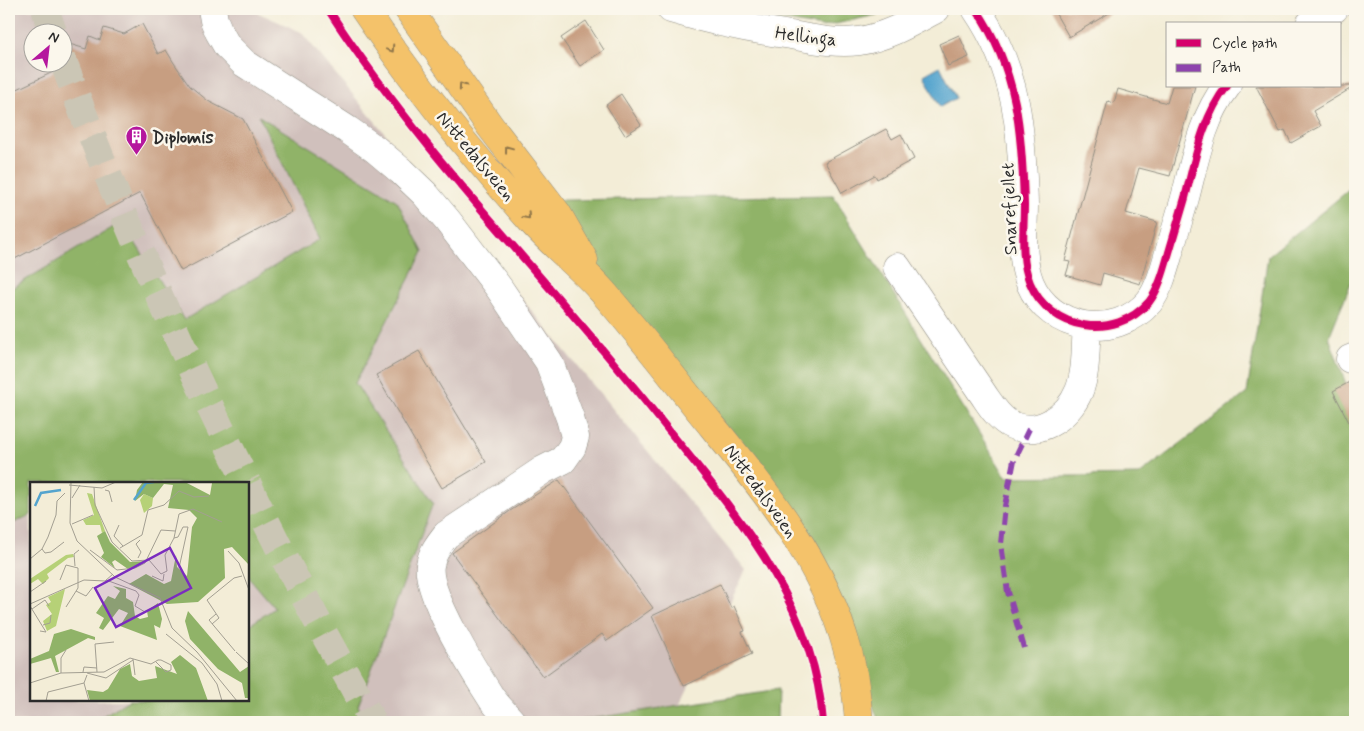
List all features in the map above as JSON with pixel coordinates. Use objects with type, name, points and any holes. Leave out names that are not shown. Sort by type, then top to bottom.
[{"type":"main road","name":"Nittedalsveien","points":[[364,9],[421,89],[535,225],[602,291],[747,469],[787,524],[810,560],[826,592],[847,647],[854,676],[859,722]]},
{"type":"main road","name":"Nittedalsveien","points":[[408,9],[490,126],[557,213],[602,291]]},
{"type":"street","points":[[212,9],[214,20],[227,46],[244,64],[368,144],[401,171],[424,194],[447,220],[499,288],[549,362],[572,424],[575,438],[572,447],[562,460],[543,470],[446,534],[436,547],[430,566],[432,582],[451,631],[493,700],[512,722]]},
{"type":"street","name":"Hellinga","points":[[672,9],[720,23],[837,42],[859,41],[880,36],[936,9]]},
{"type":"street","name":"Snarefjellet","points":[[976,9],[992,36],[1004,63],[1019,122],[1022,151],[1026,272],[1036,294],[1047,307],[1064,319],[1087,326],[1108,326],[1134,316],[1150,301],[1165,264],[1197,146],[1218,97],[1225,88]]},
{"type":"street","points":[[1313,22],[1334,9]]},
{"type":"street","points":[[897,266],[983,394],[998,414],[1006,422],[1015,426],[1029,429],[1042,427],[1060,418],[1069,408],[1079,391],[1083,374],[1087,326]]},
{"type":"path","points":[[813,722],[822,715]]},
{"type":"shaded area","points":[[9,9],[250,9],[301,32],[746,570],[671,722],[9,722]]},
{"type":"green space","points":[[717,9],[903,9],[822,27]]},
{"type":"green space","points":[[259,116],[397,201],[423,252],[355,383],[433,503],[358,706],[366,722],[93,722],[127,701],[249,701],[249,625],[275,608],[249,577],[249,482],[30,482],[30,515],[9,525],[9,290],[122,222],[184,320],[320,239]]},
{"type":"green space","points":[[1355,185],[1355,273],[1329,337],[1355,409],[1355,722],[879,722],[860,671],[796,537],[514,201],[833,195],[1006,477],[1139,475],[1247,393],[1268,256]]},
{"type":"green space","points":[[778,690],[777,722],[570,722]]},
{"type":"water","points":[[940,66],[956,98],[940,107],[924,75]]},
{"type":"building","points":[[1053,9],[1116,9],[1069,37]]},
{"type":"building","points":[[586,21],[604,50],[580,66],[561,38]]},
{"type":"building","name":"Diplomis","points":[[142,24],[158,54],[166,50],[190,86],[208,101],[243,119],[292,212],[181,271],[140,193],[9,262],[9,93],[53,72],[72,72],[72,63],[74,62],[72,45],[86,49],[90,36],[100,40],[104,28],[124,34]]},
{"type":"building","points":[[959,35],[969,57],[948,66],[939,44]]},
{"type":"building","points":[[1342,86],[1355,86],[1313,111],[1321,126],[1291,143],[1285,130],[1280,132],[1257,88],[1342,88]]},
{"type":"building","points":[[1171,88],[1194,88],[1170,176],[1139,168],[1126,213],[1157,222],[1140,284],[1103,273],[1100,285],[1066,275],[1070,262],[1065,261],[1108,101],[1114,103],[1118,89],[1167,103]]},
{"type":"building","points":[[621,94],[641,125],[625,135],[606,105]]},
{"type":"building","points":[[886,129],[892,139],[901,134],[914,159],[877,179],[875,175],[842,193],[825,162]]},
{"type":"building","points":[[419,351],[486,462],[442,488],[376,375]]},
{"type":"building","points":[[1355,379],[1355,434],[1333,391]]},
{"type":"building","points":[[559,480],[653,608],[607,641],[602,634],[543,677],[452,553],[510,511]]},
{"type":"building","points":[[720,584],[731,608],[734,606],[745,631],[742,632],[752,654],[684,686],[652,616]]},
{"type":"tunnel","points":[[45,9],[50,22]]},
{"type":"tunnel","points":[[67,72],[149,273],[247,482]]},
{"type":"tunnel","points":[[249,487],[340,664],[373,722]]},
{"type":"marked path","points":[[1024,648],[1008,592],[1001,544],[1005,506],[1014,460],[1029,429]]},
{"type":"cycle path","points":[[328,9],[404,116],[445,167],[616,366],[740,521],[786,595],[804,635],[816,677],[823,722]]},
{"type":"cycle path","points":[[976,9],[1001,55],[1015,103],[1022,152],[1023,244],[1027,273],[1039,299],[1052,312],[1067,320],[1084,325],[1102,326],[1119,322],[1135,314],[1149,302],[1164,270],[1205,125],[1218,98],[1226,88]]},
{"type":"place","name":"Diplomis","points":[[136,156]]}]
